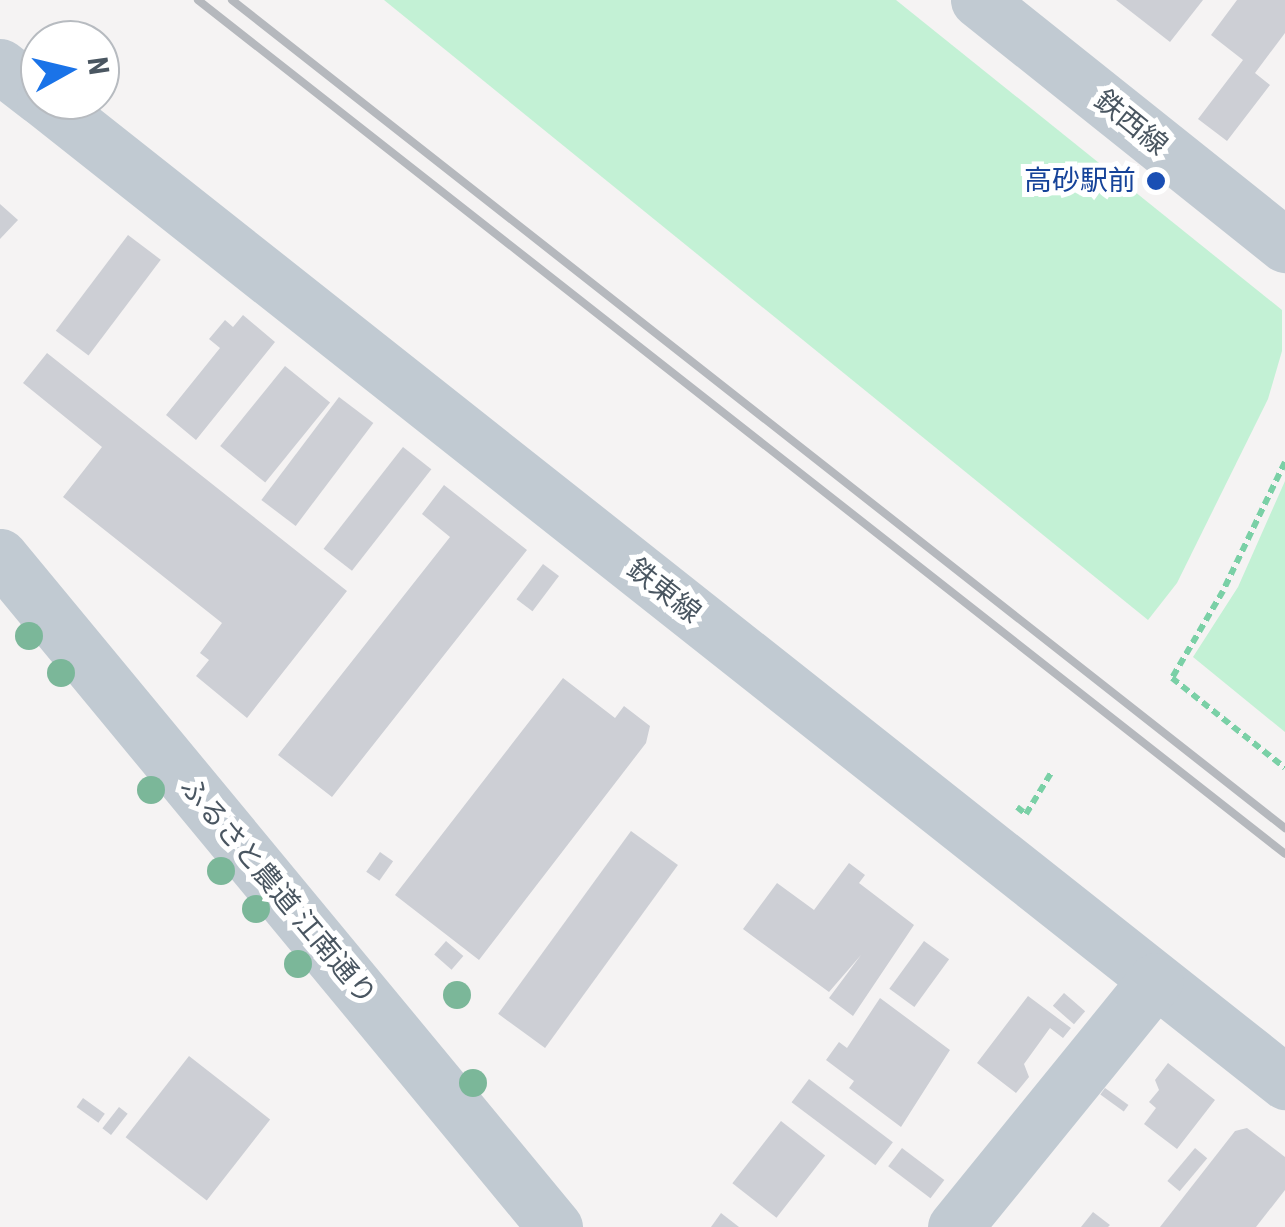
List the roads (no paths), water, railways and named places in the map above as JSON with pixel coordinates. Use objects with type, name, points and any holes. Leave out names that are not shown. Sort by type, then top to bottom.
[{"type":"street","name":"鉄西線","points":[[985,2],[1285,245]]},
{"type":"street","name":"鉄東線","points":[[0,66],[20,82]]},
{"type":"street","name":"鉄東線","points":[[69,120],[1285,1082]]},
{"type":"street","name":"ふるさと農道 江南通り","points":[[0,556],[556,1227]]},
{"type":"street","points":[[955,1227],[1156,980]]},
{"type":"railway","points":[[198,0],[1285,854]]},
{"type":"railway","points":[[232,0],[1285,828]]},
{"type":"place","name":"高砂駅前","points":[[1156,181]]}]
